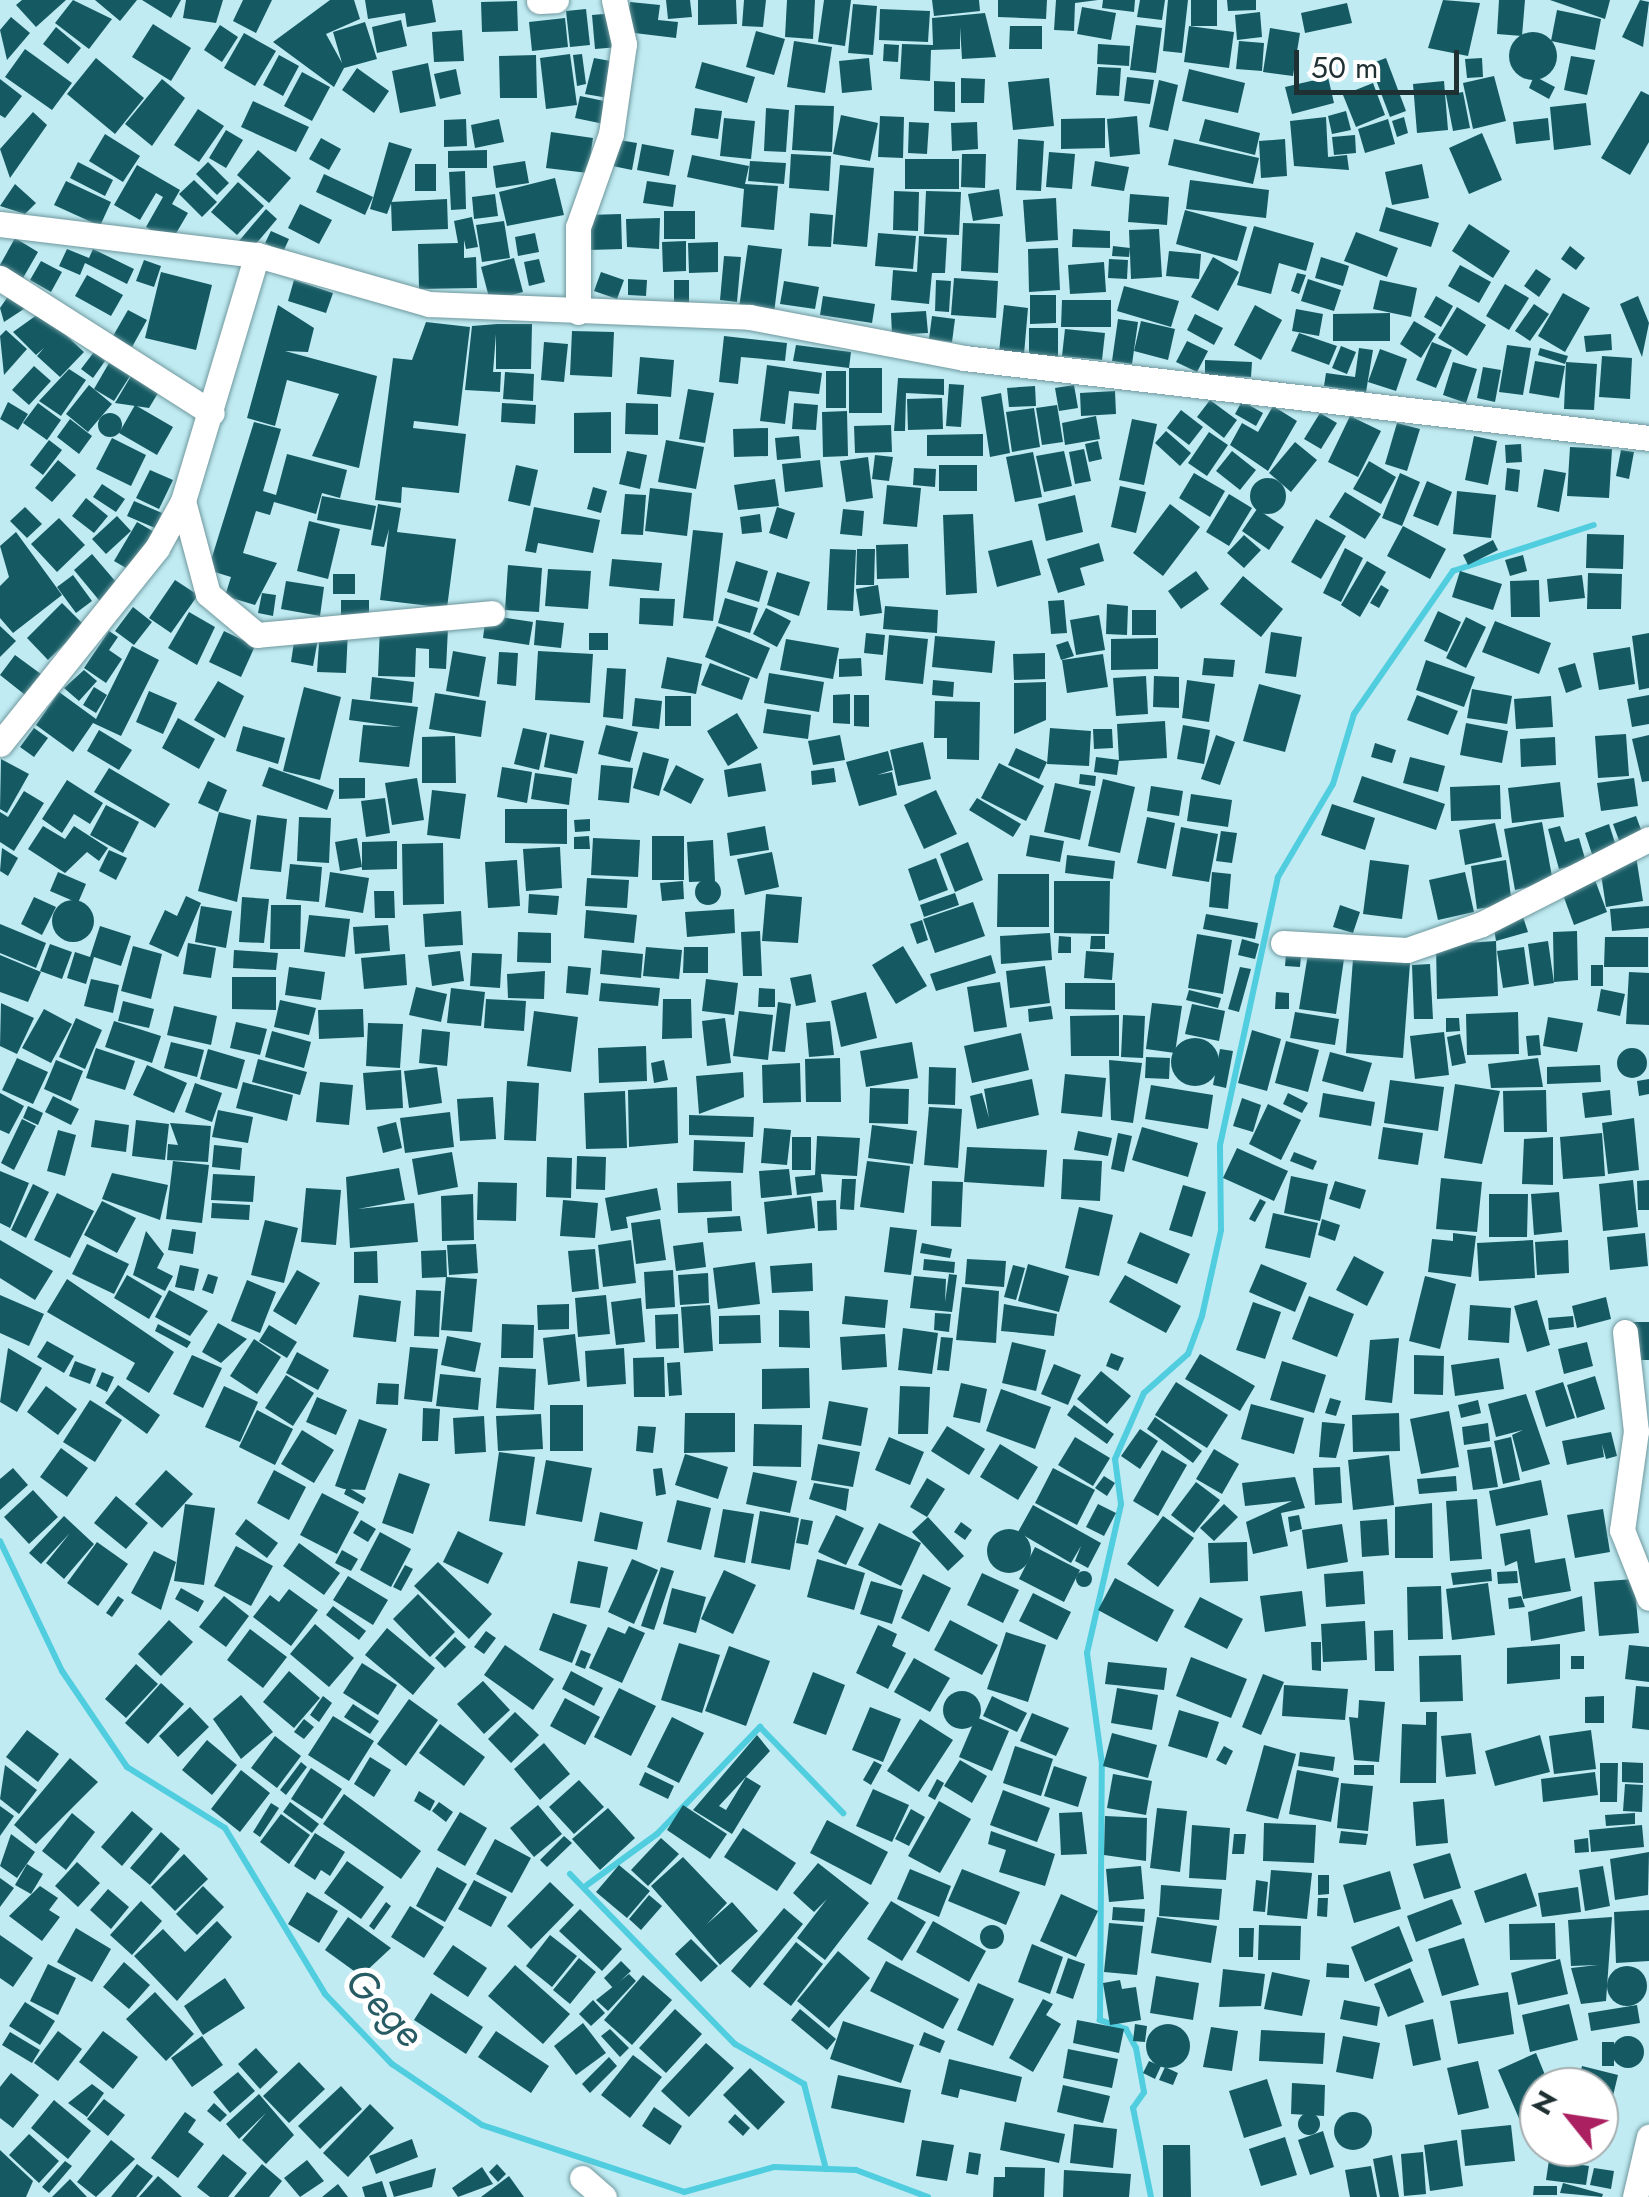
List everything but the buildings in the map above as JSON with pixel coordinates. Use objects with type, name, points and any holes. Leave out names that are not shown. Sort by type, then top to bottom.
[{"type":"street","points":[[538,1],[556,0]]},
{"type":"street","points":[[578,312],[578,227],[611,134],[622,60],[614,0]]},
{"type":"street","points":[[0,224],[257,254],[429,304],[750,316],[964,358],[1649,438]]},
{"type":"street","points":[[0,744],[157,548],[183,500],[257,254]]},
{"type":"street","points":[[0,278],[212,413]]},
{"type":"street","points":[[183,500],[208,594],[257,635],[492,613]]},
{"type":"street","points":[[1283,943],[1407,950],[1482,924],[1649,839]]},
{"type":"street","points":[[1625,1332],[1636,1431],[1622,1530],[1649,1598]]},
{"type":"street","points":[[1634,2197],[1649,2137]]},
{"type":"street","points":[[582,2178],[604,2197]]},
{"type":"waterway","points":[[1151,2197],[1133,2108],[1144,2092],[1136,2048],[1126,2029],[1100,2020],[1102,1764],[1087,1653],[1121,1504],[1115,1459],[1144,1393],[1188,1354],[1202,1316],[1221,1230],[1220,1145],[1278,877],[1333,784],[1354,714],[1453,571],[1594,525]]},
{"type":"waterway","name":"Gege","points":[[0,1541],[62,1671],[127,1767],[225,1828],[325,1994],[392,2064],[482,2125],[684,2192],[774,2167],[856,2170],[928,2197]]},
{"type":"waterway","points":[[587,1885],[657,1834],[760,1727],[843,1813]]},
{"type":"waterway","points":[[570,1874],[735,2044],[804,2084],[826,2169]]}]
